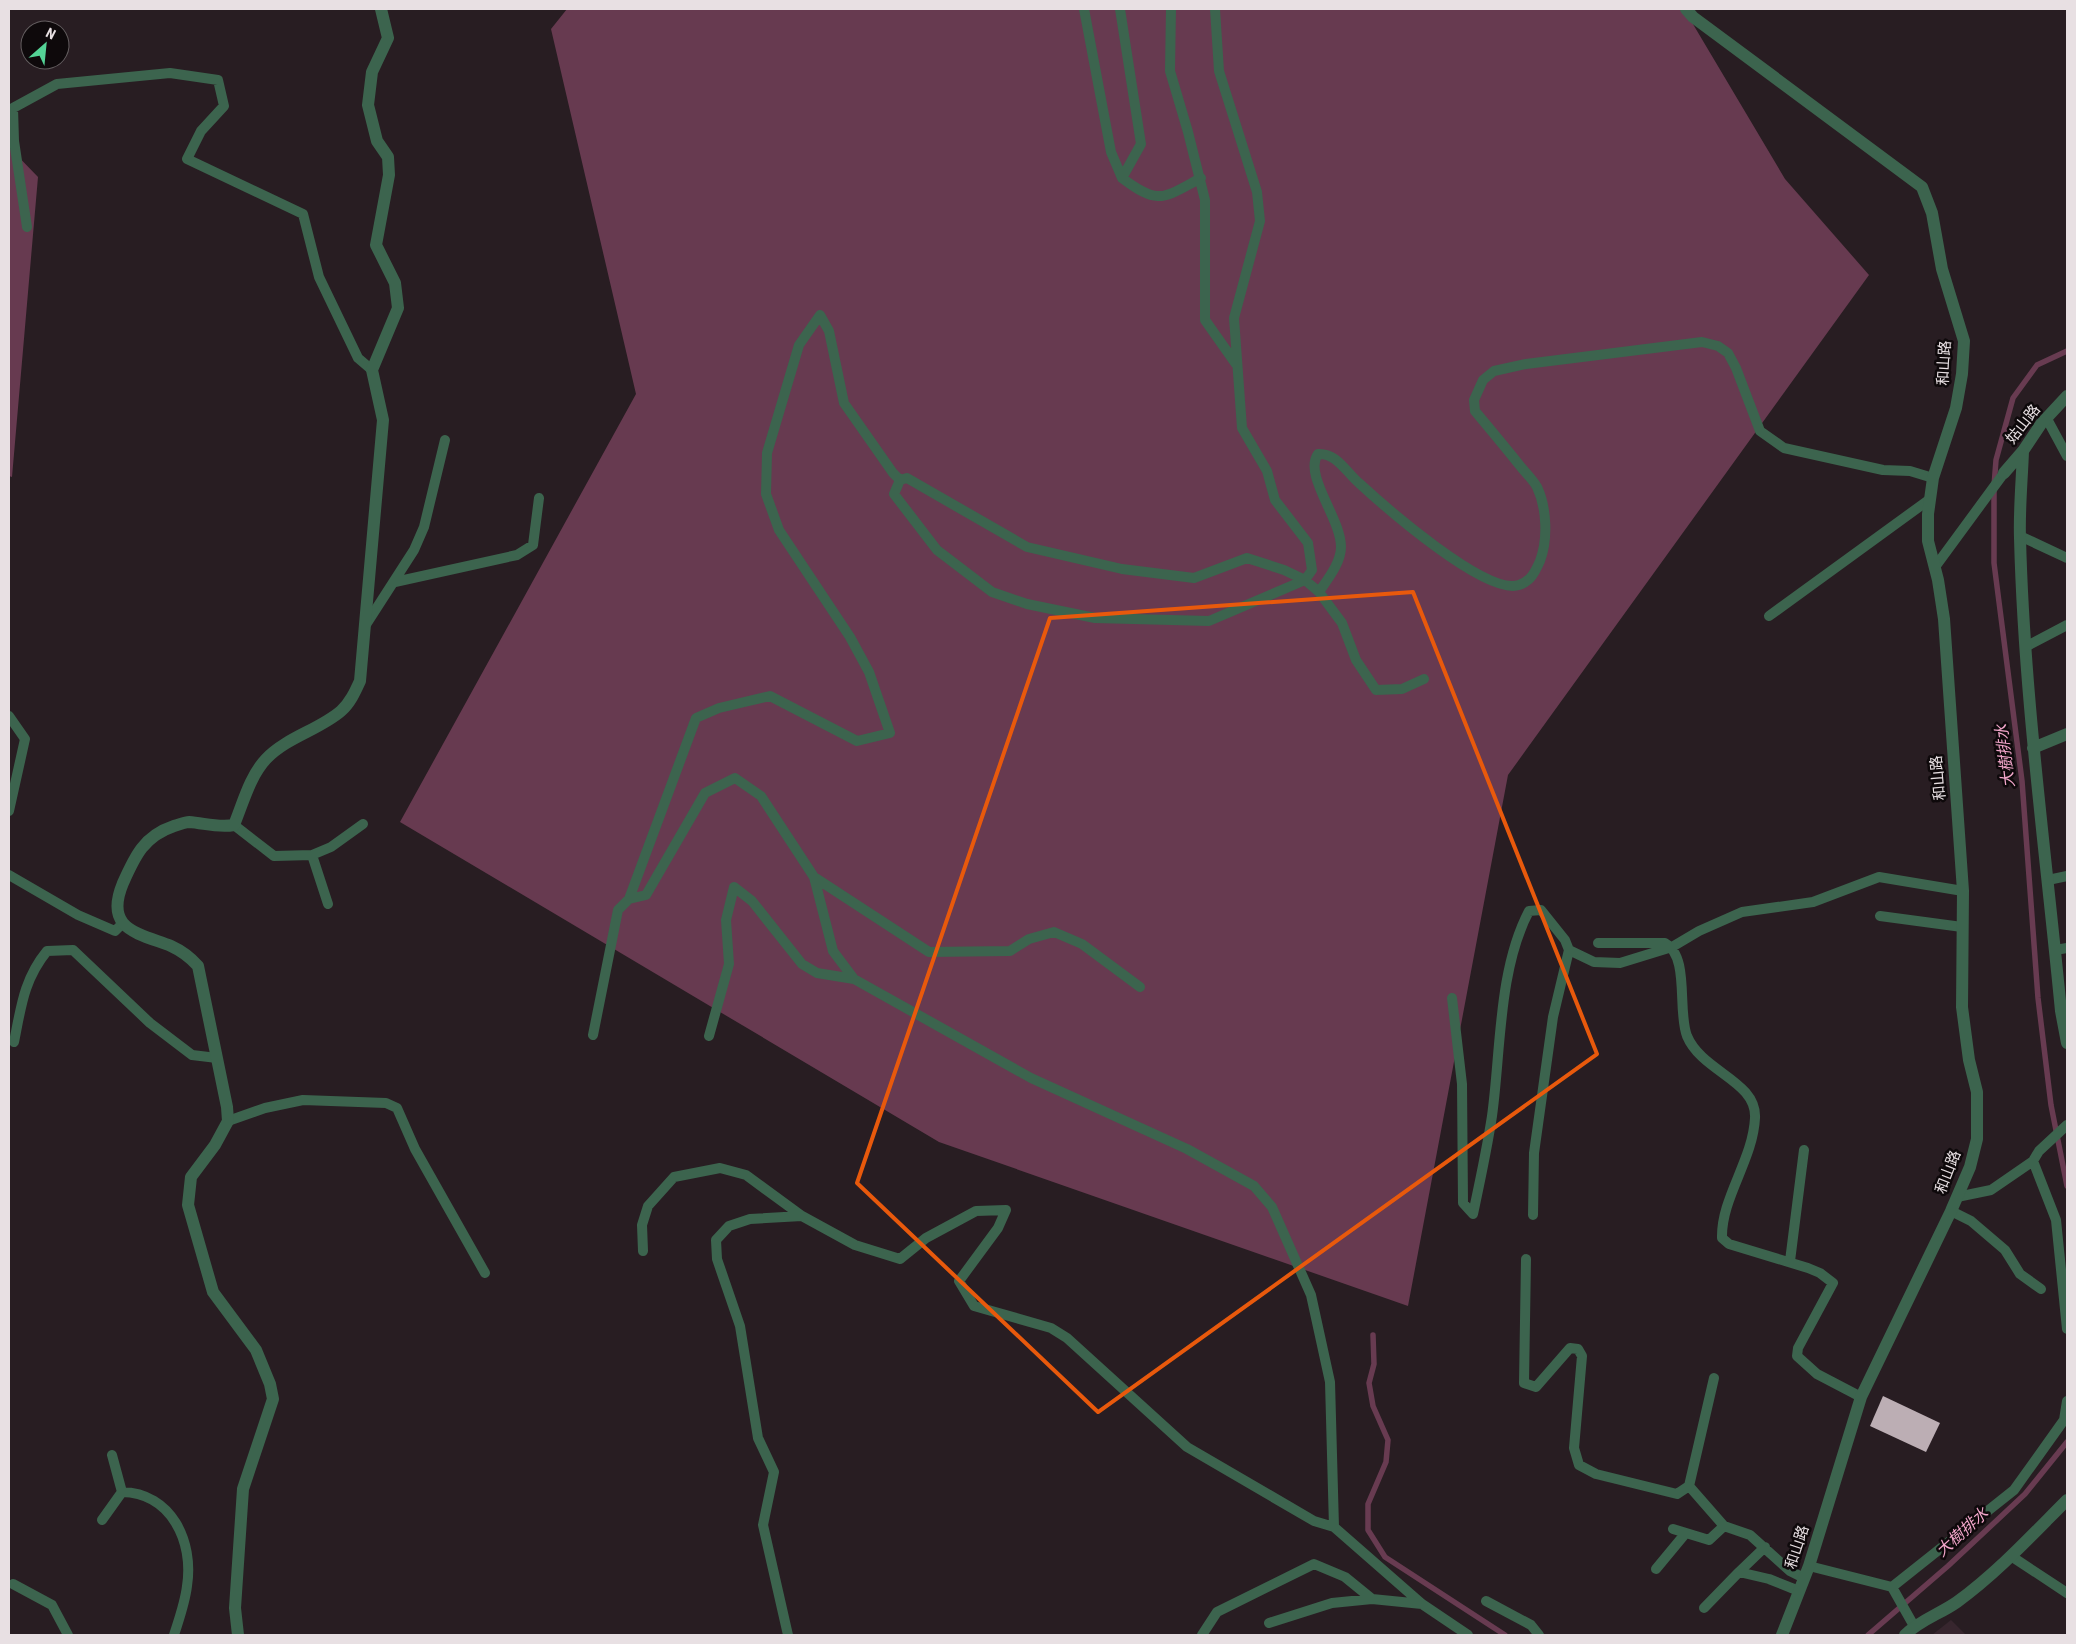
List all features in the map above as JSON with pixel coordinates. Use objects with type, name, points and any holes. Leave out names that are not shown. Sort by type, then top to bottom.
[{"type":"street","name":"和山路","points":[[1686,9],[1693,17],[1922,186],[1932,213],[1942,269],[1964,341],[1962,374],[1956,408],[1933,478],[1928,541],[1935,567],[1944,619],[1963,891],[1962,1006],[1969,1060],[1977,1092],[1977,1139],[1970,1167],[1951,1211],[1861,1397],[1806,1572],[1782,1635]]},
{"type":"street","points":[[238,1635],[235,1608],[243,1489],[273,1399],[270,1384],[256,1350],[214,1292],[188,1206],[191,1177],[215,1144],[228,1121],[198,966],[188,955],[123,923],[118,912],[119,892],[131,865],[148,838],[163,830],[186,822],[224,826],[234,825],[254,775],[266,759],[281,746],[341,711],[352,699],[360,682],[367,623],[383,420],[372,370],[398,308],[395,283],[376,245],[389,176],[388,157],[378,141],[368,105],[372,72],[388,38],[383,10]]},
{"type":"street","name":"姑山路","points":[[2004,473],[2024,451],[2047,419],[2067,396]]},
{"type":"street","points":[[2024,451],[2020,536],[2025,647],[2033,748],[2048,880],[2061,949],[2061,1011],[2067,1043]]},
{"type":"street","points":[[2033,748],[2067,734]]},
{"type":"street","points":[[1910,1631],[1957,1602],[2011,1556],[2067,1500]]},
{"type":"lane","points":[[1084,9],[1111,152],[1122,178],[1143,194],[1165,197],[1201,178]]},
{"type":"lane","points":[[1120,9],[1142,144],[1122,178]]},
{"type":"lane","points":[[1171,9],[1170,71],[1201,178],[1205,200],[1204,320],[1236,364]]},
{"type":"lane","points":[[900,480],[894,494],[937,550],[992,592],[1027,604],[1095,618],[1209,621],[1305,580],[1312,570],[1308,543],[1275,500],[1267,471],[1242,428],[1234,318],[1260,222],[1257,192],[1219,71],[1215,9]]},
{"type":"lane","points":[[27,227],[14,140],[13,108],[57,84],[170,73],[218,80],[224,106],[201,131],[187,159],[303,214],[319,277],[358,358],[372,370]]},
{"type":"lane","points":[[593,1035],[618,910],[628,899],[696,718],[719,708],[770,696],[857,741],[890,733],[869,672],[850,637],[779,530],[766,494],[767,454],[799,345],[820,315],[829,331],[844,403],[892,473],[900,480]]},
{"type":"lane","points":[[1319,592],[1339,558],[1341,549],[1339,529],[1314,473],[1313,462],[1318,454],[1327,454],[1335,458],[1358,482],[1438,549],[1470,569],[1501,585],[1518,586],[1534,576],[1546,546],[1546,525],[1537,488],[1475,411],[1474,400],[1483,380],[1494,371],[1526,364],[1702,342],[1718,346],[1728,353],[1736,368],[1760,430],[1784,448],[1883,470],[1910,471],[1933,478]]},
{"type":"lane","points":[[2047,419],[2067,456]]},
{"type":"lane","points":[[367,623],[395,582],[414,550],[424,527],[445,440]]},
{"type":"lane","points":[[1935,567],[2004,473]]},
{"type":"lane","points":[[900,480],[908,478],[1028,547],[1122,569],[1194,578],[1247,558],[1284,570],[1305,580],[1319,592],[1342,623],[1356,660],[1376,690],[1402,689],[1424,679]]},
{"type":"lane","points":[[395,582],[517,555],[533,545],[539,498]]},
{"type":"lane","points":[[1769,616],[1930,499]]},
{"type":"lane","points":[[2020,536],[2067,558]]},
{"type":"lane","points":[[2025,647],[2067,625]]},
{"type":"lane","points":[[9,716],[25,739],[9,811]]},
{"type":"lane","points":[[628,899],[646,895],[705,793],[735,778],[761,796],[814,877],[833,951],[854,979]]},
{"type":"lane","points":[[234,825],[274,856],[312,855],[331,846],[363,824]]},
{"type":"lane","points":[[312,855],[328,904]]},
{"type":"lane","points":[[9,875],[78,915],[115,931],[123,923]]},
{"type":"lane","points":[[2048,880],[2067,876]]},
{"type":"lane","points":[[814,877],[929,952],[1010,951],[1029,939],[1054,932],[1082,944],[1140,987]]},
{"type":"lane","points":[[1569,950],[1594,962],[1620,963],[1672,947],[1699,931],[1742,912],[1814,902],[1879,877],[1963,891]]},
{"type":"lane","points":[[709,1036],[729,964],[726,920],[734,888],[752,901],[802,964],[817,973],[854,979],[1031,1078],[1187,1148],[1254,1186],[1272,1207],[1311,1295],[1330,1382],[1334,1527]]},
{"type":"lane","points":[[1452,998],[1462,1084],[1463,1203],[1474,1214],[1492,1117],[1506,989],[1518,931],[1529,911],[1541,910],[1565,940],[1569,950],[1553,1017],[1534,1154],[1533,1215]]},
{"type":"lane","points":[[1880,916],[1962,927]]},
{"type":"lane","points":[[1598,943],[1665,943],[1672,947],[1678,960],[1683,1021],[1687,1036],[1696,1051],[1706,1062],[1747,1092],[1753,1100],[1755,1117],[1750,1150],[1722,1224],[1722,1238],[1729,1244],[1790,1261],[1820,1273],[1834,1283],[1798,1348],[1798,1356],[1817,1374],[1861,1397]]},
{"type":"lane","points":[[14,1042],[28,980],[35,965],[48,951],[73,950],[150,1023],[192,1056],[217,1058]]},
{"type":"lane","points":[[228,1121],[265,1108],[303,1100],[386,1103],[397,1108],[415,1148],[485,1274]]},
{"type":"lane","points":[[1956,1197],[1991,1190],[2033,1162],[2039,1151],[2066,1126]]},
{"type":"lane","points":[[1790,1261],[1804,1150]]},
{"type":"lane","points":[[2033,1162],[2056,1220],[2067,1329]]},
{"type":"lane","points":[[643,1251],[642,1225],[648,1206],[674,1177],[720,1168],[746,1174],[802,1216],[855,1245],[900,1259],[926,1238],[976,1211],[1006,1210],[998,1228],[959,1281],[974,1306],[1050,1328],[1059,1333],[1187,1447],[1314,1521],[1334,1527],[1422,1604],[1468,1635]]},
{"type":"lane","points":[[1951,1211],[1971,1221],[2005,1250],[2020,1274],[2041,1289]]},
{"type":"lane","points":[[788,1635],[763,1525],[774,1472],[758,1438],[740,1326],[717,1259],[716,1240],[729,1226],[750,1219],[802,1216]]},
{"type":"lane","points":[[1526,1259],[1524,1383],[1536,1387],[1570,1348],[1578,1349],[1582,1356],[1574,1448],[1579,1465],[1596,1474],[1677,1494],[1689,1486],[1714,1378]]},
{"type":"lane","points":[[1689,1486],[1724,1526],[1750,1536],[1765,1547],[1790,1571],[1892,1587],[2014,1490],[2064,1420],[2067,1400]]},
{"type":"lane","points":[[112,1455],[122,1492]]},
{"type":"lane","points":[[102,1520],[122,1492]]},
{"type":"lane","points":[[122,1492],[136,1492],[167,1509],[181,1531],[186,1551],[188,1586],[174,1635]]},
{"type":"lane","points":[[1673,1529],[1709,1540],[1724,1526]]},
{"type":"lane","points":[[1656,1569],[1685,1534]]},
{"type":"lane","points":[[1704,1608],[1765,1547]]},
{"type":"lane","points":[[2011,1556],[2067,1592]]},
{"type":"lane","points":[[1202,1635],[1217,1612],[1314,1564],[1345,1577],[1372,1598]]},
{"type":"lane","points":[[1739,1572],[1769,1578],[1799,1591]]},
{"type":"lane","points":[[12,1584],[52,1605],[68,1635]]},
{"type":"lane","points":[[1892,1587],[1910,1631]]},
{"type":"lane","points":[[1269,1623],[1332,1603],[1372,1598],[1422,1604]]},
{"type":"lane","points":[[1486,1601],[1532,1626],[1539,1635]]},
{"type":"highlighted area","points":[[1413,592],[1597,1054],[1098,1412],[857,1183],[1050,618]]},
{"type":"shaded area","points":[[567,9],[1684,9],[1785,179],[1869,275],[1508,775],[1408,1306],[939,1142],[400,822],[636,394],[551,29]]},
{"type":"shaded area","points":[[9,147],[38,177],[12,477],[9,476]]},
{"type":"shaded area","points":[[1951,1620],[1966,1635],[1932,1635]]},
{"type":"building","points":[[1883,1396],[1940,1423],[1926,1452],[1870,1426]]},
{"type":"waterway","name":"大樹排水","points":[[2067,351],[2037,365],[2013,398],[1996,460],[1994,486],[1994,563],[2022,781],[2038,998],[2051,1105],[2067,1186]]},
{"type":"waterway","points":[[1373,1335],[1374,1364],[1369,1383],[1373,1406],[1388,1440],[1386,1462],[1368,1504],[1368,1530],[1385,1557],[1505,1635]]},
{"type":"waterway","name":"大樹排水","points":[[1868,1635],[1948,1566],[2025,1494],[2067,1442]]}]
